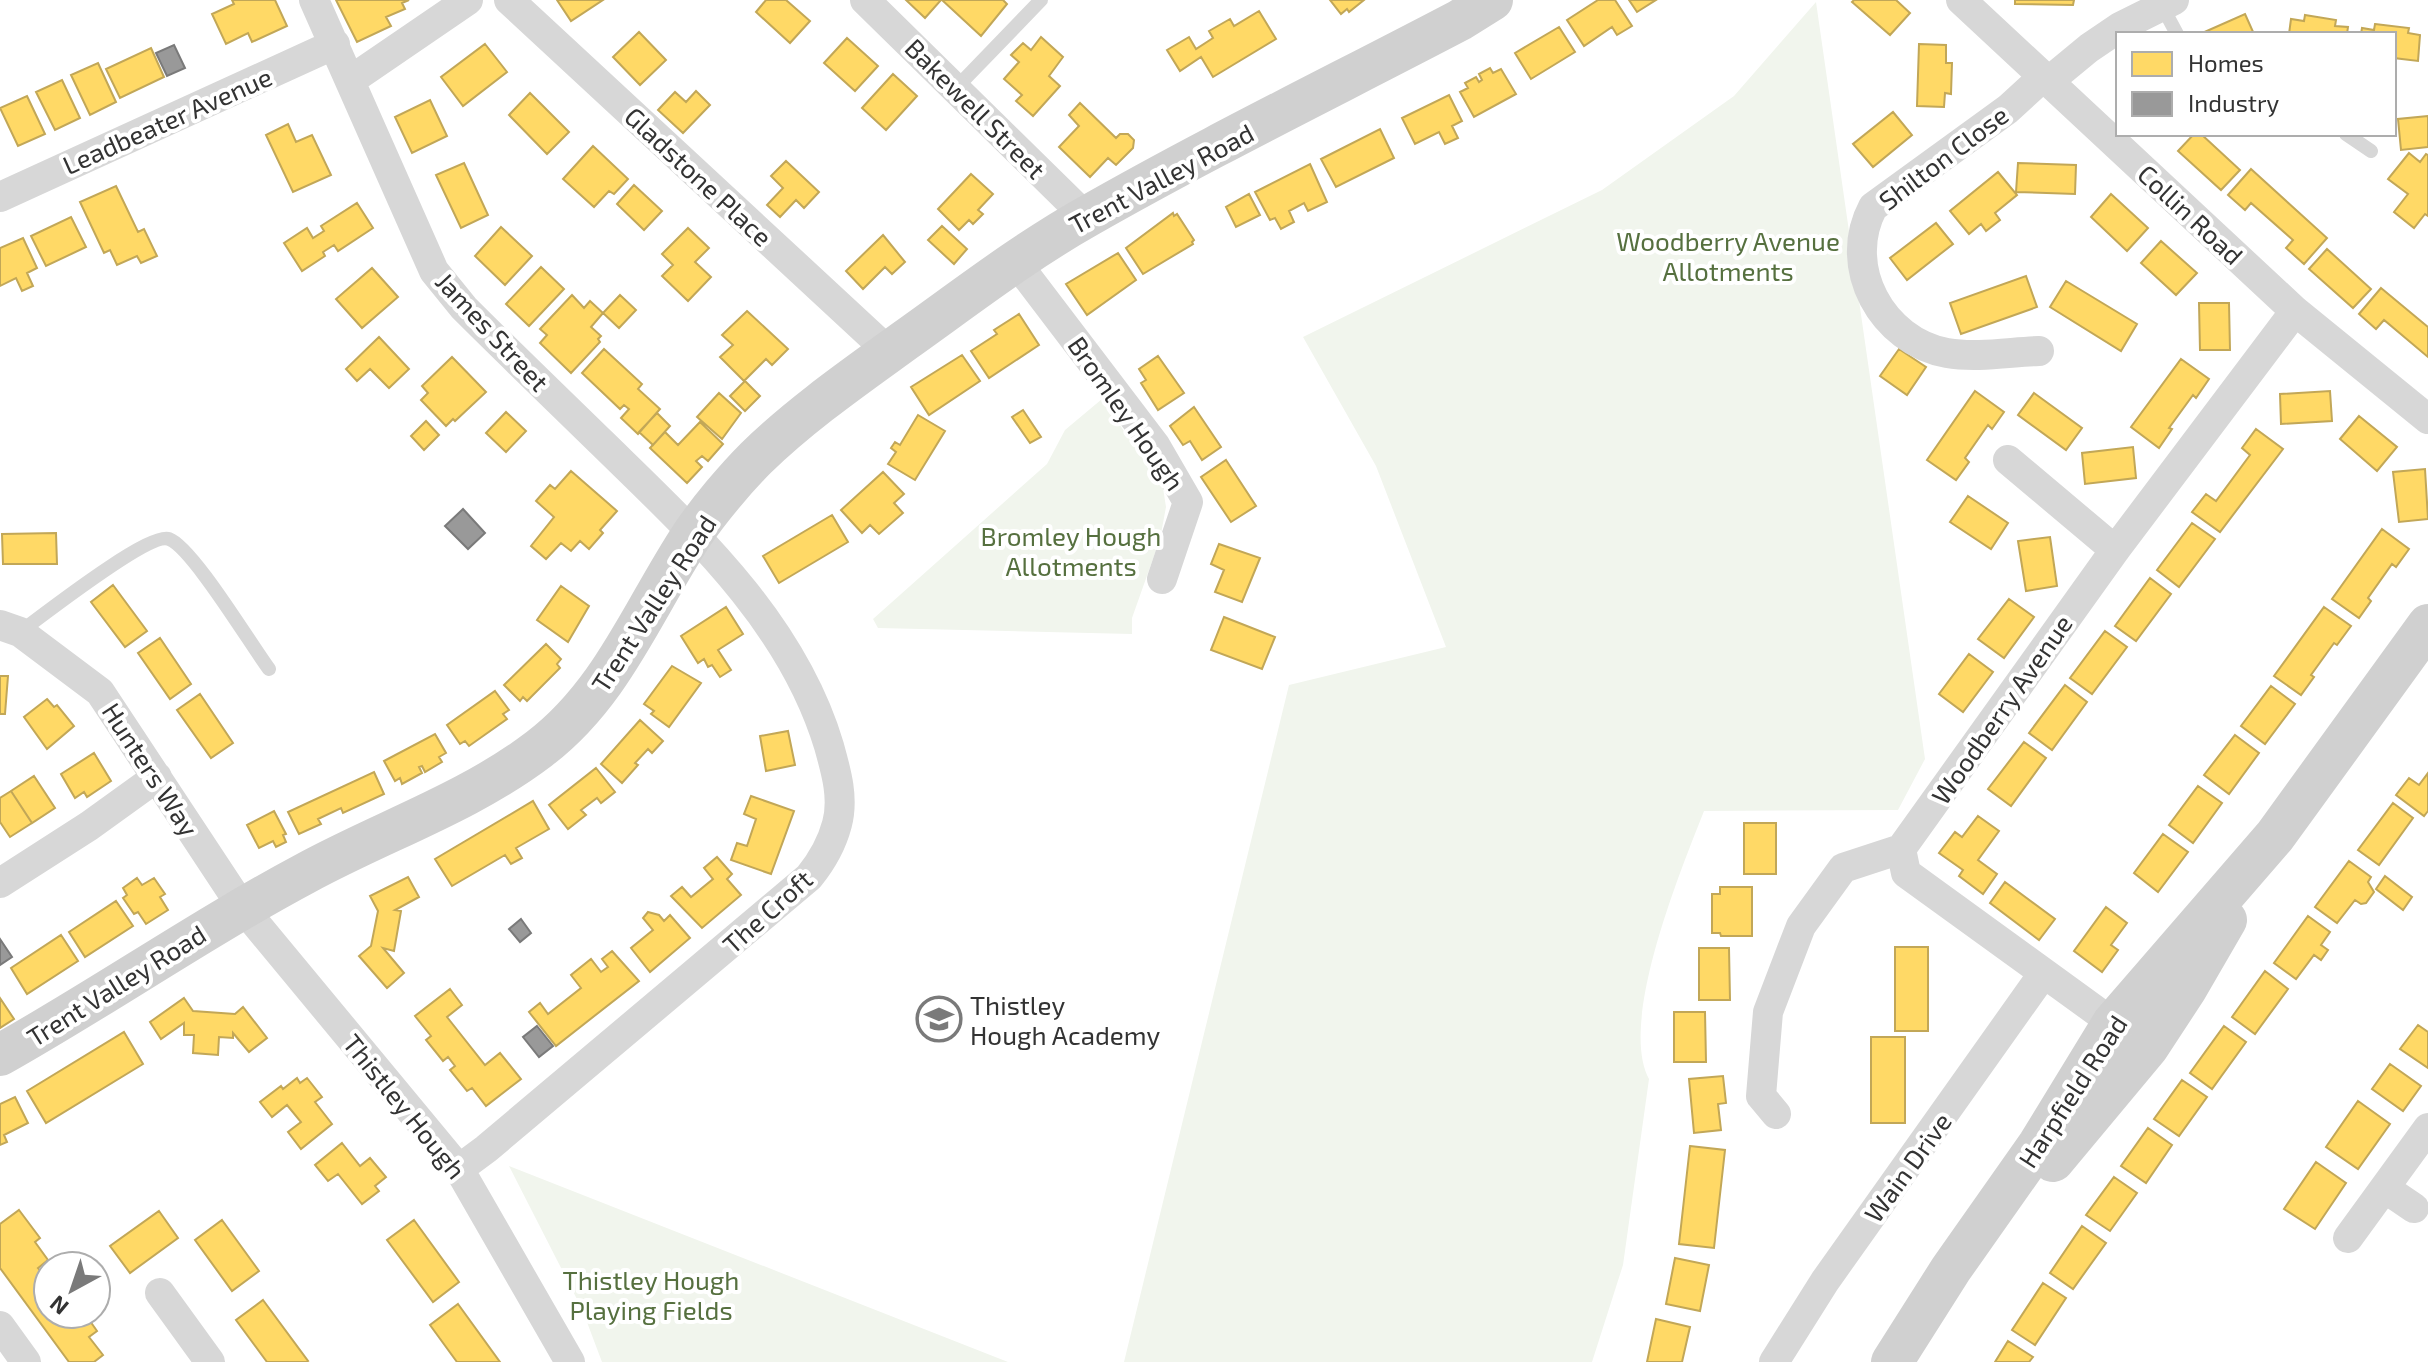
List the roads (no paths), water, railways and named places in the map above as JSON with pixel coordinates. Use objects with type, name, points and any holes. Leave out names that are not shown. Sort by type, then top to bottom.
[{"type":"street","name":"James Street","points":[[314,0],[434,271],[464,308],[694,532]]},
{"type":"street","points":[[351,80],[468,0]]},
{"type":"street","name":"Gladstone Place","points":[[509,0],[889,352]]},
{"type":"street","name":"Bakewell Street","points":[[865,0],[1086,217]]},
{"type":"street","name":"Collin Road","points":[[1961,0],[2295,311],[2428,419]]},
{"type":"street","name":"Shilton Close","points":[[2039,351],[1948,353],[1918,345],[1891,325],[1866,282],[1863,227],[1873,207],[2046,79],[2120,27],[2168,3]]},
{"type":"street","name":"Trent Valley Road","points":[[0,1055],[242,907],[329,860],[413,823],[497,778],[551,740],[603,684],[694,532],[755,459],[806,416],[1015,261],[1086,217],[1466,7]]},
{"type":"street","name":"Leadbeater Avenue","points":[[0,197],[335,44]]},
{"type":"street","name":"Bromley Hough","points":[[1015,261],[1155,445],[1188,502],[1162,579]]},
{"type":"street","name":"Woodberry Avenue","points":[[1901,849],[2115,550],[2295,311]]},
{"type":"street","points":[[2008,460],[2115,550]]},
{"type":"street","name":"The Croft","points":[[459,1169],[809,877],[822,860],[838,822],[840,799],[837,774],[821,721],[800,675],[761,613],[694,532]]},
{"type":"street","name":"Harpfield Road","points":[[1892,1362],[1951,1269],[2039,1144],[2113,1023],[2275,836],[2428,625]]},
{"type":"street","name":"Hunters Way","points":[[10,628],[100,692],[242,907]]},
{"type":"street","points":[[0,883],[89,826],[157,777]]},
{"type":"street","name":"Harpfield Road","points":[[1920,1362],[1975,1271],[2048,1167],[2148,1047],[2186,989],[2275,836]]},
{"type":"street","points":[[1776,1114],[1761,1096],[1768,1012],[1801,926],[1843,868],[1901,849],[1906,873],[2148,1047]]},
{"type":"street","name":"Thistley Hough","points":[[242,907],[459,1169],[570,1362]]},
{"type":"street","name":"Wain Drive","points":[[1774,1362],[1825,1281],[2043,974]]},
{"type":"street","points":[[2348,1238],[2428,1128]]},
{"type":"street","points":[[2386,1189],[2414,1208]]},
{"type":"street","points":[[160,1293],[210,1362]]},
{"type":"street","points":[[0,1326],[26,1362]]},
{"type":"lane","points":[[956,88],[1041,0]]},
{"type":"lane","points":[[2168,3],[2176,32]]},
{"type":"lane","points":[[2349,136],[2371,151]]},
{"type":"lane","points":[[10,628],[135,550],[159,538],[168,538],[187,553],[269,669]]},
{"type":"place","name":"Thistley Hough Academy","points":[[939,1019]]},
{"type":"park label","name":"Woodberry Avenue Allotments","points":[[1728,255]]},
{"type":"park label","name":"Bromley Hough Allotments","points":[[1071,550]]},
{"type":"park label","name":"Thistley Hough Playing Fields","points":[[651,1294]]}]
